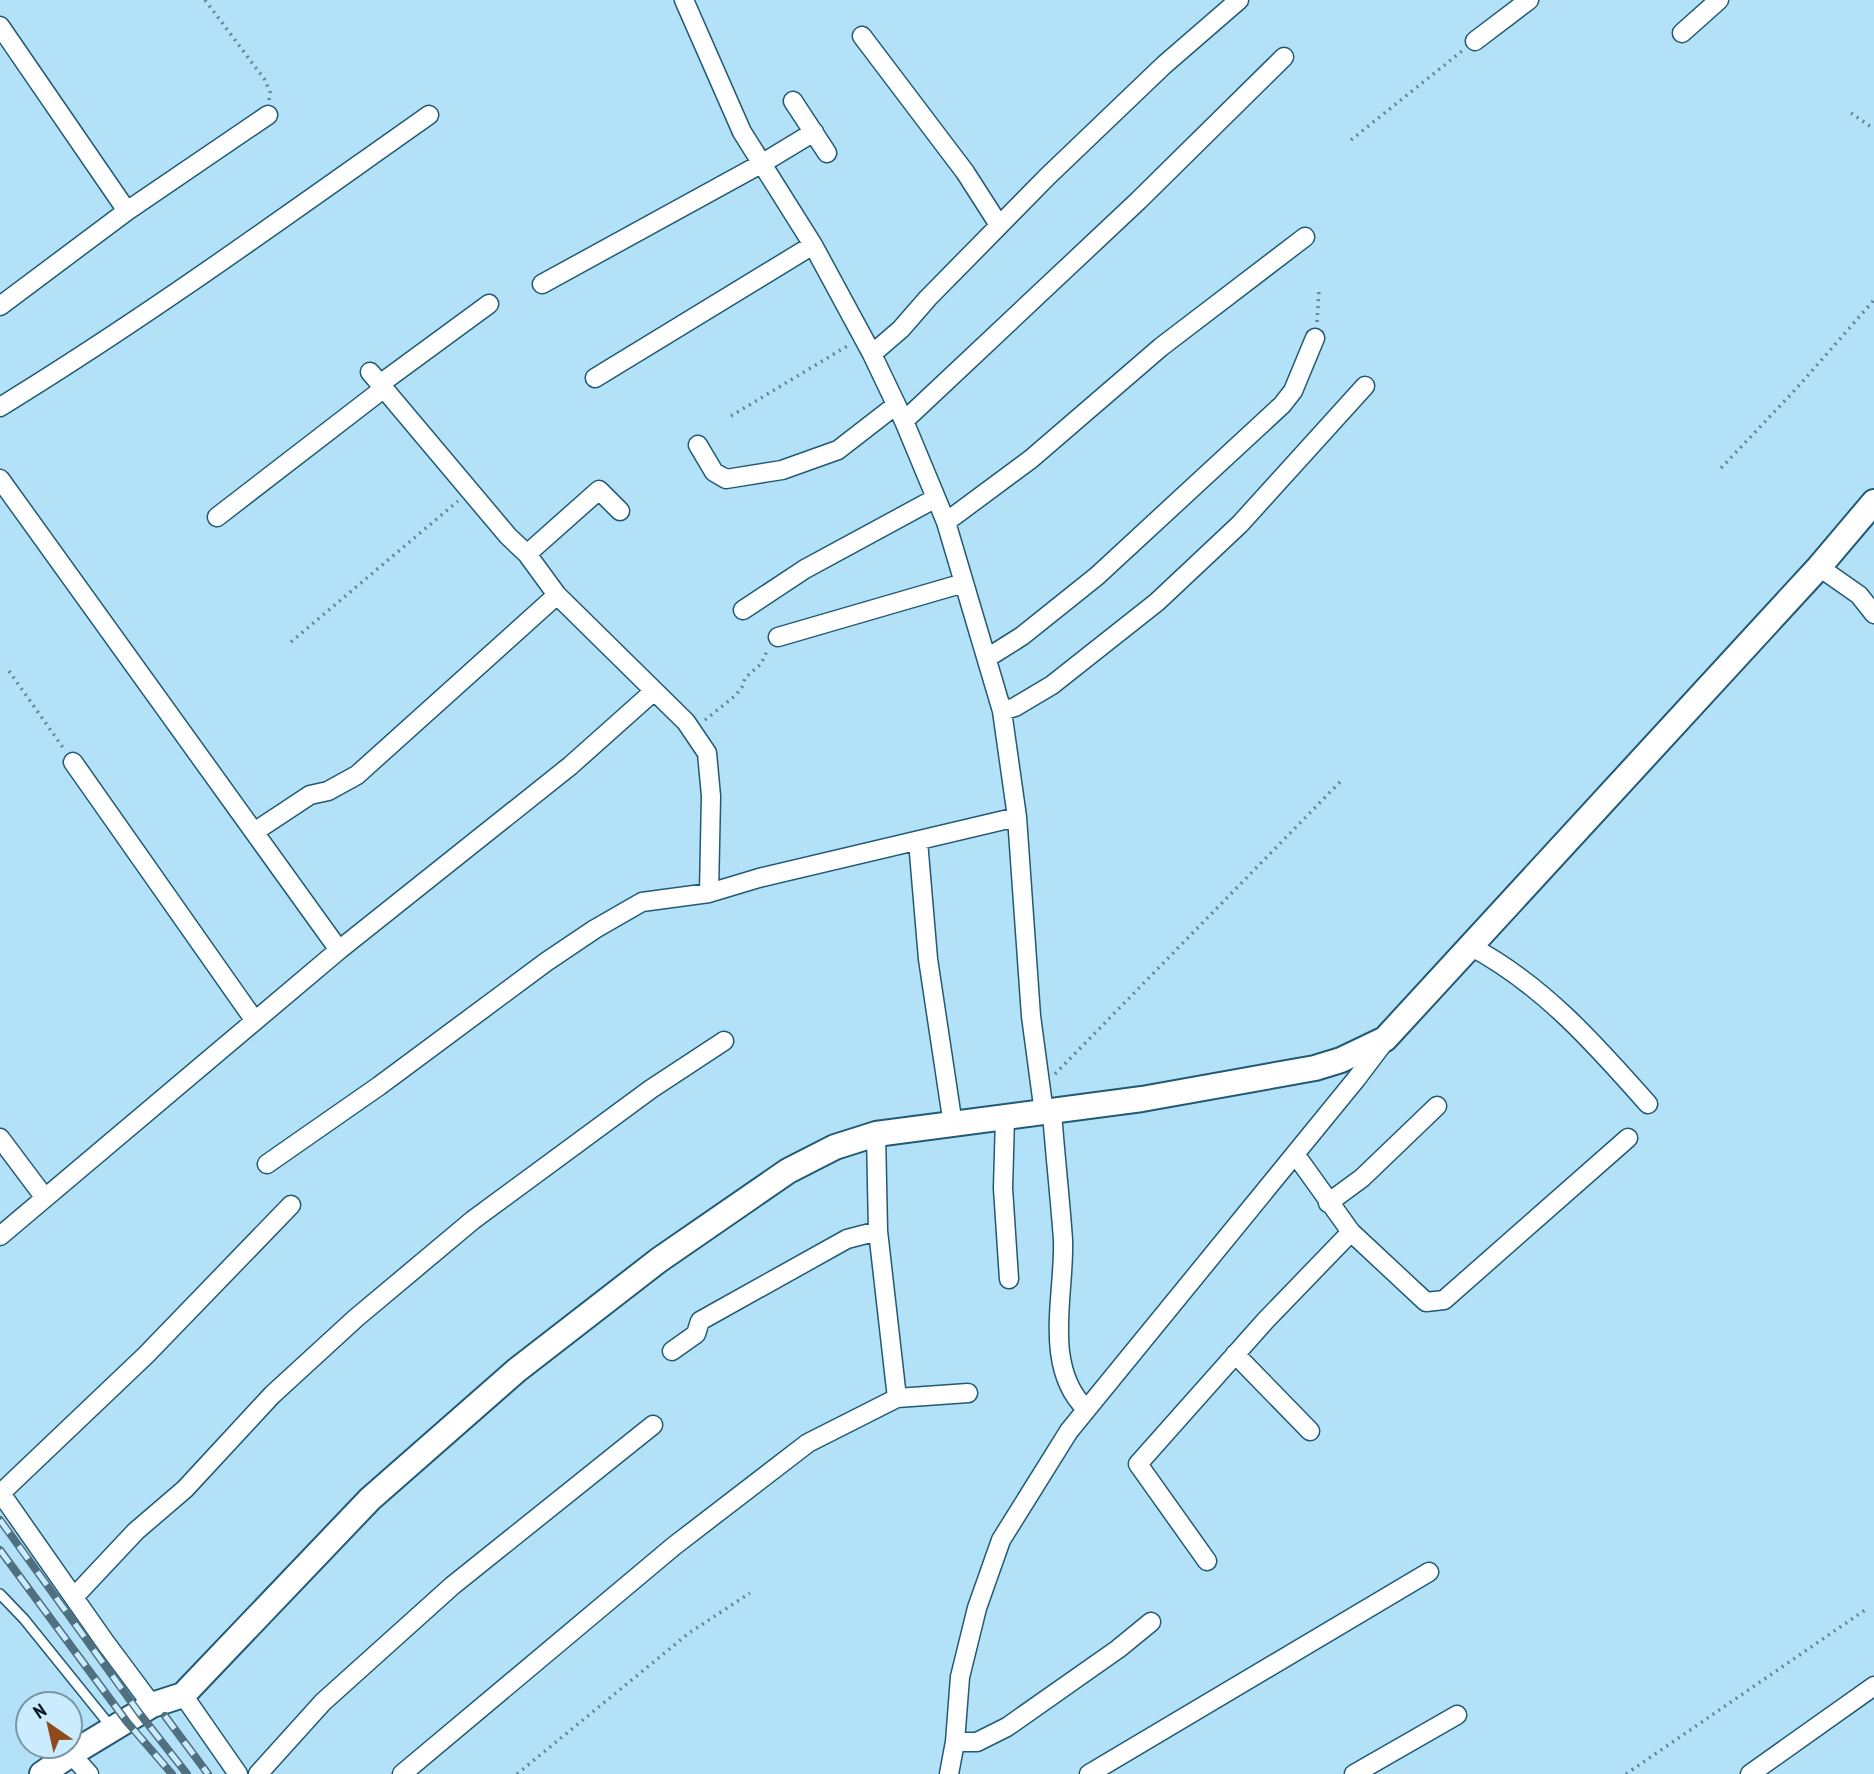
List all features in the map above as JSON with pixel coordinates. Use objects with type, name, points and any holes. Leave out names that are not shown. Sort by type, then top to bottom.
[{"type":"main road","points":[[84,1746],[152,1705],[183,1695],[370,1499],[517,1370],[649,1268],[788,1171],[835,1147],[876,1134],[1142,1099],[1315,1068],[1341,1060],[1385,1040],[1819,567],[1874,502]]},
{"type":"main road","points":[[42,1774],[62,1760]]},
{"type":"street","points":[[684,0],[742,132],[813,245],[863,336],[900,413],[946,522],[987,658],[1002,711],[1017,817],[1031,1016],[1048,1112],[1063,1242],[1059,1343],[1068,1387],[1086,1409]]},
{"type":"street","points":[[872,354],[901,329],[999,225],[1154,74],[1239,0]]},
{"type":"street","points":[[1475,41],[1529,0]]},
{"type":"street","points":[[1682,33],[1719,0]]},
{"type":"street","points":[[0,26],[127,211]]},
{"type":"street","points":[[862,36],[965,172],[999,225]]},
{"type":"street","points":[[698,444],[714,472],[726,479],[782,470],[838,450],[900,413],[1138,201],[1284,57]]},
{"type":"street","points":[[793,100],[827,153]]},
{"type":"street","points":[[0,306],[127,211],[268,115]]},
{"type":"street","points":[[0,407],[179,291],[429,116]]},
{"type":"street","points":[[542,284],[814,132]]},
{"type":"street","points":[[946,522],[1031,459],[1161,348],[1305,237]]},
{"type":"street","points":[[595,378],[813,245]]},
{"type":"street","points":[[217,517],[377,382],[489,304]]},
{"type":"street","points":[[987,658],[1022,636],[1097,576],[1282,405],[1293,391],[1315,338]]},
{"type":"street","points":[[377,382],[527,554],[557,595],[695,734],[707,753],[711,796],[709,893]]},
{"type":"street","points":[[1002,711],[1015,707],[1052,685],[1157,602],[1240,524],[1365,386]]},
{"type":"street","points":[[0,479],[339,950]]},
{"type":"street","points":[[527,554],[599,490],[620,511]]},
{"type":"street","points":[[743,610],[805,569],[936,498]]},
{"type":"street","points":[[1819,567],[1859,595],[1874,614]]},
{"type":"street","points":[[778,636],[964,583]]},
{"type":"street","points":[[254,832],[310,795],[328,791],[357,775],[557,595]]},
{"type":"street","points":[[0,1236],[339,950],[570,766],[653,692]]},
{"type":"street","points":[[73,762],[255,1021]]},
{"type":"street","points":[[267,1164],[595,929],[642,902],[709,893],[772,875],[1017,817]]},
{"type":"street","points":[[918,841],[928,960],[953,1125]]},
{"type":"street","points":[[1470,946],[1523,978],[1591,1039],[1648,1104]]},
{"type":"street","points":[[949,1774],[955,1742],[960,1677],[977,1608],[1001,1540],[1069,1431],[1385,1040]]},
{"type":"street","points":[[74,1597],[136,1531],[185,1489],[272,1395],[356,1318],[473,1220],[651,1089],[724,1041]]},
{"type":"street","points":[[1328,1203],[1362,1178],[1437,1106]]},
{"type":"street","points":[[1005,1118],[1003,1188],[1009,1279]]},
{"type":"street","points":[[876,1134],[878,1231],[897,1398]]},
{"type":"street","points":[[0,1138],[44,1198]]},
{"type":"street","points":[[1295,1154],[1351,1233],[1426,1302],[1444,1300],[1628,1138]]},
{"type":"street","points":[[152,1705],[0,1492],[146,1354],[291,1205]]},
{"type":"street","points":[[672,1351],[696,1334],[700,1321],[847,1239],[878,1231]]},
{"type":"street","points":[[1207,1561],[1138,1464],[1236,1354],[1351,1233]]},
{"type":"street","points":[[1236,1354],[1310,1431]]},
{"type":"street","points":[[402,1774],[674,1546],[808,1443],[897,1398],[968,1394]]},
{"type":"street","points":[[258,1774],[323,1702],[452,1586],[653,1425]]},
{"type":"street","points":[[1089,1774],[1429,1572]]},
{"type":"street","points":[[955,1742],[978,1742],[1007,1727],[1118,1649],[1151,1622]]},
{"type":"street","points":[[1750,1774],[1874,1686]]},
{"type":"street","points":[[183,1695],[238,1774]]},
{"type":"street","points":[[1354,1774],[1457,1715]]},
{"type":"street","points":[[76,1760],[89,1774]]},
{"type":"lane","points":[[0,1594],[24,1619],[113,1729]]},
{"type":"path","points":[[205,0],[265,80],[270,92],[268,115]]},
{"type":"path","points":[[1351,140],[1475,41]]},
{"type":"path","points":[[1852,113],[1874,129]]},
{"type":"path","points":[[1315,338],[1320,290]]},
{"type":"path","points":[[1721,468],[1796,389],[1874,300]]},
{"type":"path","points":[[731,416],[863,336]]},
{"type":"path","points":[[291,642],[470,491]]},
{"type":"path","points":[[695,734],[708,716],[736,695],[745,678],[761,664],[771,643],[778,636]]},
{"type":"path","points":[[9,671],[73,762]]},
{"type":"path","points":[[1048,1112],[1049,1080],[1342,780]]},
{"type":"path","points":[[517,1774],[689,1633],[750,1593]]},
{"type":"path","points":[[1626,1774],[1864,1610]]},
{"type":"railway","points":[[0,1520],[140,1714],[187,1774]]},
{"type":"railway","points":[[0,1550],[127,1722],[172,1774]]},
{"type":"railway","points":[[165,1716],[208,1774]]}]
